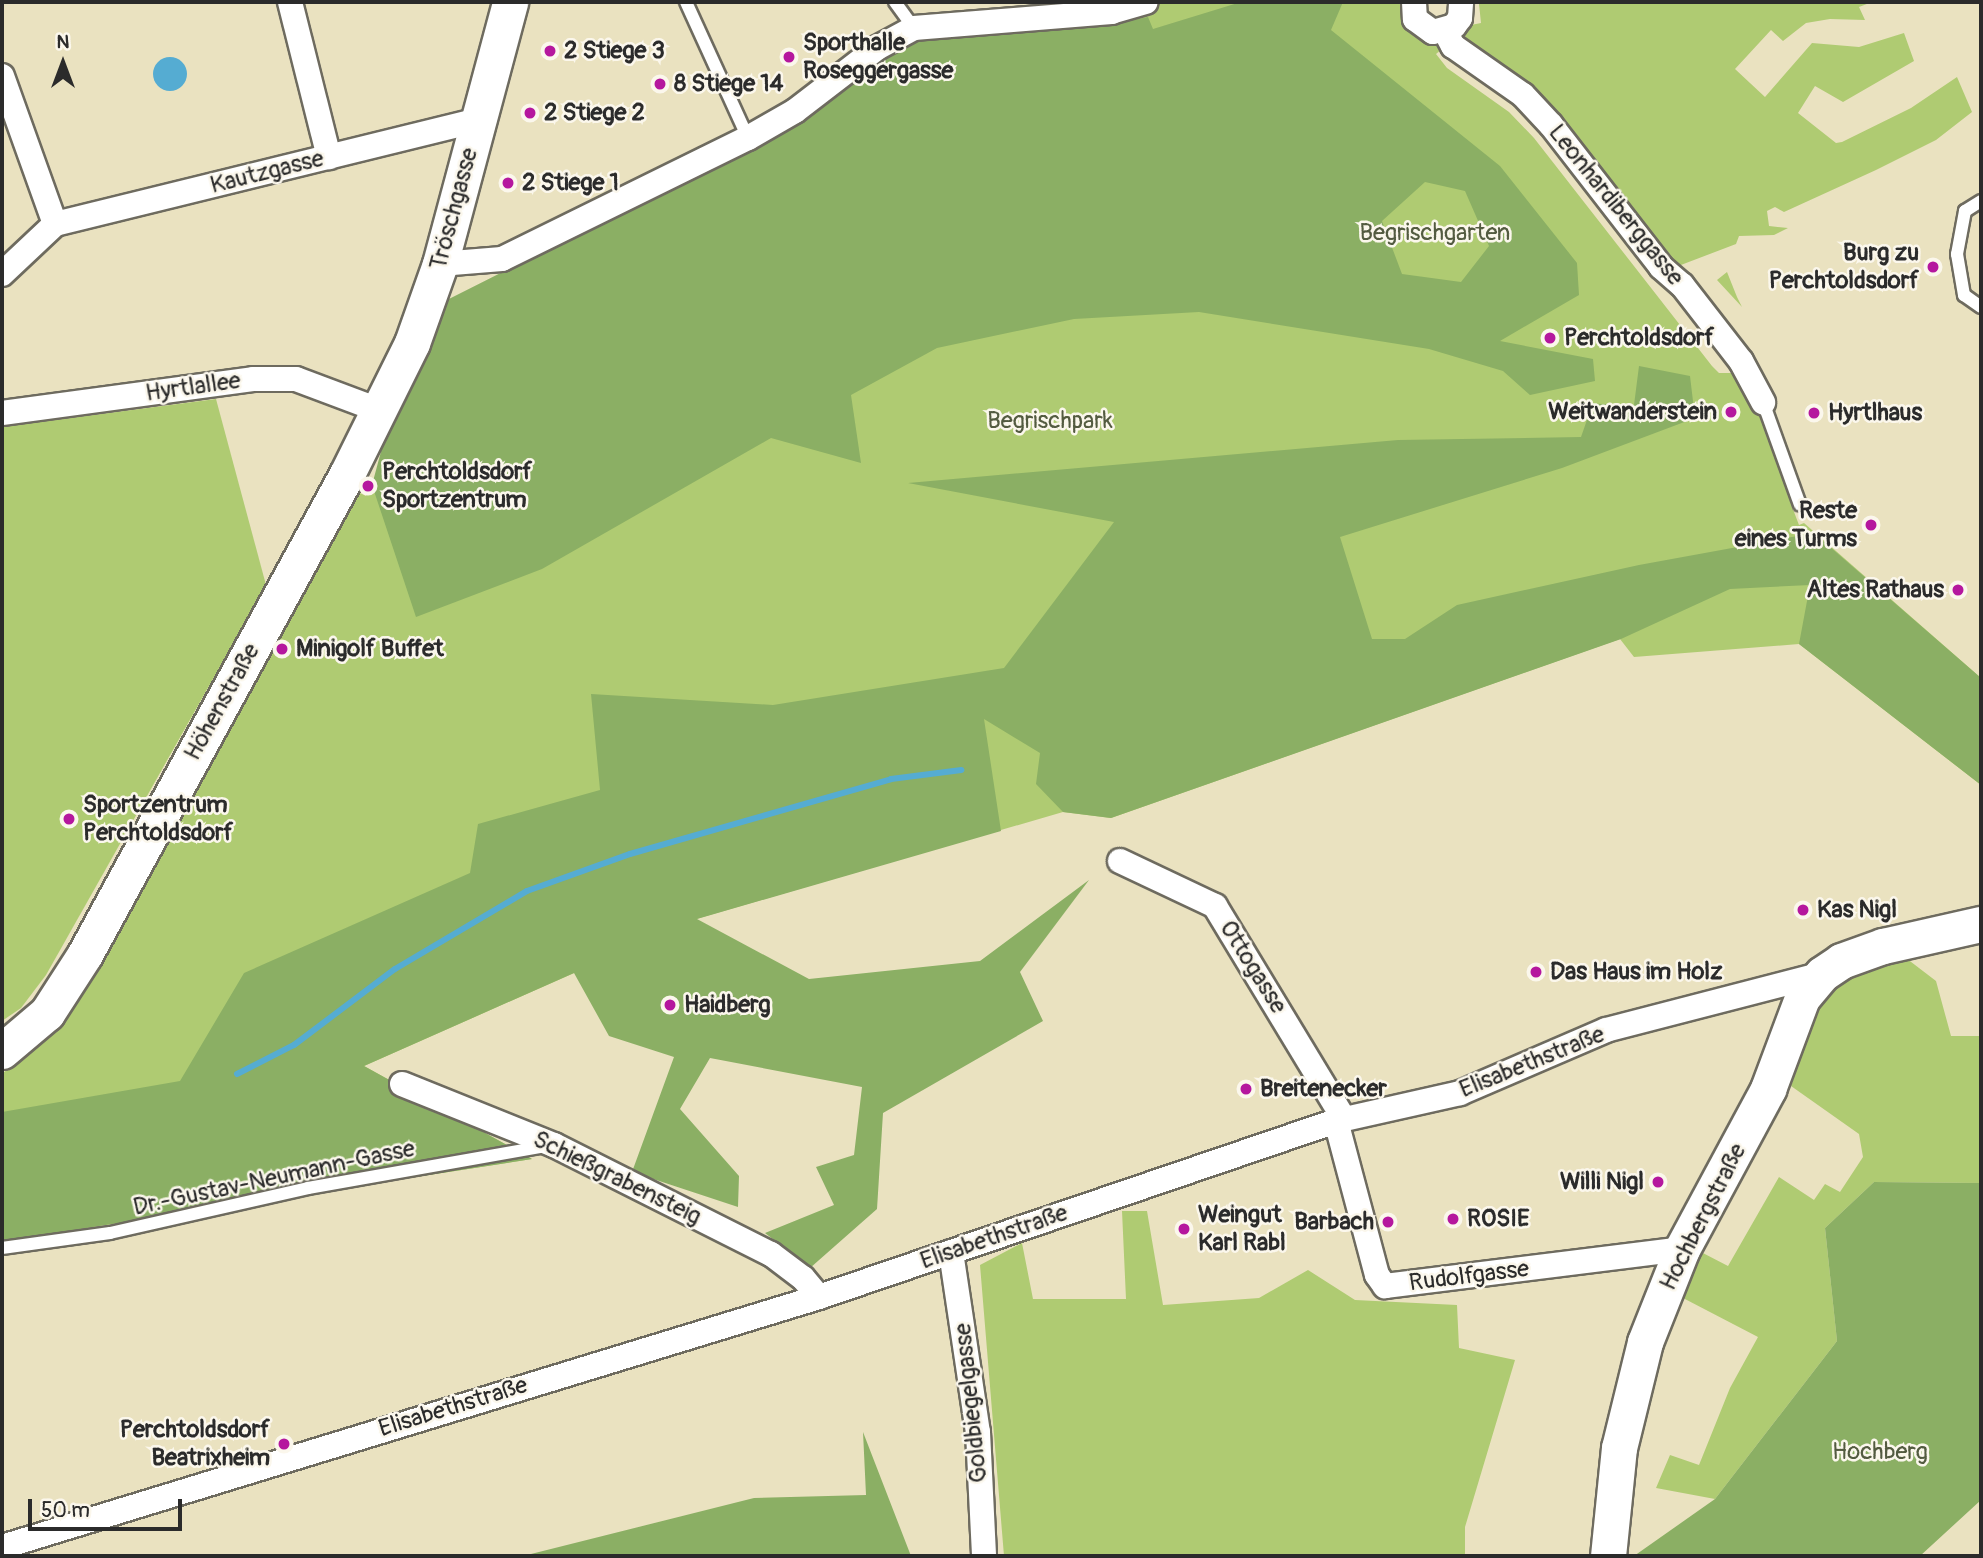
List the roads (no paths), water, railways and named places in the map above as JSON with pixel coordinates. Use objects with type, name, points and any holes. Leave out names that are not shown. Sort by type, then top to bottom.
[{"type":"street","points":[[290,2],[329,157]]},
{"type":"street","name":"Tröschgasse","points":[[379,410],[412,343],[440,264],[510,2]]},
{"type":"street","points":[[1414,2],[1415,19],[1423,28],[1445,31],[1460,18],[1461,2]]},
{"type":"street","points":[[440,264],[502,259],[748,138],[795,111],[877,48],[914,28],[1135,5]]},
{"type":"street","name":"Leonhardiberggasse","points":[[1445,31],[1453,46],[1523,95],[1551,125],[1661,267],[1682,285],[1741,361],[1763,402]]},
{"type":"street","points":[[2,76],[55,224],[2,274]]},
{"type":"street","name":"Kautzgasse","points":[[55,224],[478,120]]},
{"type":"street","name":"Hyrtlallee","points":[[2,413],[253,379],[296,379],[379,410]]},
{"type":"street","name":"Höhenstraße","points":[[2,1051],[47,1013],[85,954],[379,410]]},
{"type":"street","name":"Ottogasse","points":[[1120,861],[1215,906],[1340,1120]]},
{"type":"street","name":"Elisabethstraße","points":[[2,1547],[819,1297],[1340,1120],[1460,1093],[1606,1030],[1822,974],[1841,961],[1883,946],[1981,924]]},
{"type":"street","name":"Hochbergstraße","points":[[1608,1556],[1626,1409],[1645,1342],[1682,1249],[1768,1089],[1802,998],[1822,974]]},
{"type":"street","name":"Schießgrabensteig","points":[[402,1084],[554,1145],[771,1254],[803,1278],[819,1297]]},
{"type":"street","name":"Rudolfgasse","points":[[1340,1120],[1377,1275],[1385,1286],[1682,1249]]},
{"type":"street","name":"Goldbiegelgasse","points":[[951,1252],[978,1432],[984,1556]]},
{"type":"lane","points":[[686,2],[748,138]]},
{"type":"lane","points":[[895,2],[914,28]]},
{"type":"lane","points":[[1981,201],[1965,211],[1957,254],[1964,295],[1981,307]]},
{"type":"lane","points":[[1763,402],[1800,505]]},
{"type":"lane","name":"Dr.-Gustav-Neumann-Gasse","points":[[2,1248],[110,1233],[309,1188],[554,1145]]},
{"type":"water","points":[[170,57],[182,62],[187,74],[182,86],[170,91],[158,86],[153,74],[158,62]]},
{"type":"waterway","points":[[237,1074],[294,1045],[395,969],[527,891],[630,854],[891,779],[961,770]]},
{"type":"place","name":"2 Stiege 3","points":[[550,51]]},
{"type":"place","name":"Sporthalle Roseggergasse","points":[[789,57]]},
{"type":"place","name":"8 Stiege 14","points":[[660,84]]},
{"type":"place","name":"2 Stiege 2","points":[[530,113]]},
{"type":"place","name":"2 Stiege 1","points":[[508,183]]},
{"type":"place","name":"Burg zu Perchtoldsdorf","points":[[1933,267]]},
{"type":"place","name":"Perchtoldsdorf","points":[[1550,338]]},
{"type":"place","name":"Weitwanderstein","points":[[1731,412]]},
{"type":"place","name":"Hyrtlhaus","points":[[1814,413]]},
{"type":"place","name":"Perchtoldsdorf Sportzentrum","points":[[368,486]]},
{"type":"place","name":"Reste eines Turms","points":[[1871,525]]},
{"type":"place","name":"Altes Rathaus","points":[[1958,590]]},
{"type":"place","name":"Minigolf Buffet","points":[[282,649]]},
{"type":"place","name":"Sportzentrum Perchtoldsdorf","points":[[69,819]]},
{"type":"place","name":"Kas Nigl","points":[[1803,910]]},
{"type":"place","name":"Das Haus im Holz","points":[[1536,972]]},
{"type":"place","name":"Haidberg","points":[[670,1005]]},
{"type":"place","name":"Breitenecker","points":[[1246,1089]]},
{"type":"place","name":"Willi Nigl","points":[[1658,1182]]},
{"type":"place","name":"ROSIE","points":[[1453,1219]]},
{"type":"place","name":"Barbach","points":[[1388,1222]]},
{"type":"place","name":"Weingut Karl Rabl","points":[[1184,1229]]},
{"type":"place","name":"Perchtoldsdorf Beatrixheim","points":[[284,1444]]},
{"type":"park label","name":"Begrischgarten","points":[[1435,233]]},
{"type":"park label","name":"Begrischpark","points":[[1050,421]]},
{"type":"park label","name":"Hochberg","points":[[1880,1452]]}]
